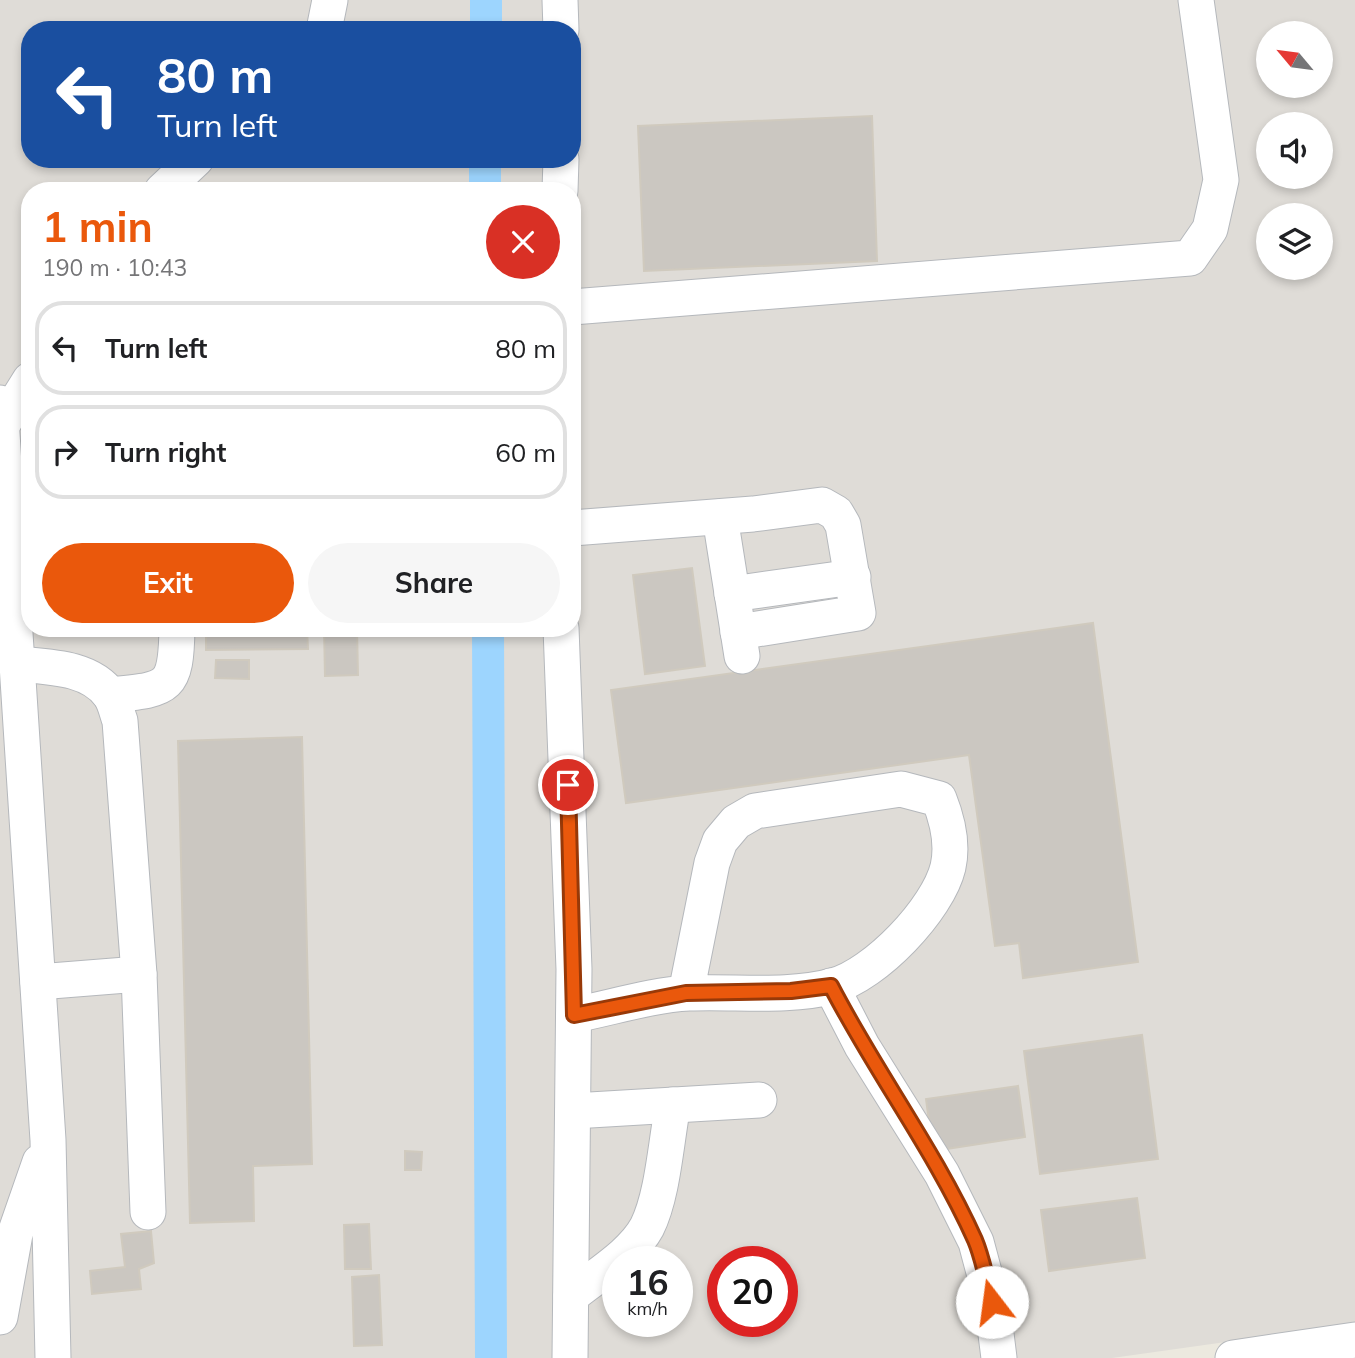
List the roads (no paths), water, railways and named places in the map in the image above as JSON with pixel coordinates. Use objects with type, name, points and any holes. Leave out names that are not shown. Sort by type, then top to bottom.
[{"type":"street","points":[[326,21],[330,0]]},
{"type":"street","points":[[560,0],[561,21]]},
{"type":"street","points":[[581,306],[1190,258],[1210,229],[1222,180],[1196,0]]},
{"type":"street","points":[[172,182],[186,168]]},
{"type":"street","points":[[21,391],[1,414],[4,517],[18,664],[48,1140],[53,1358]]},
{"type":"street","points":[[581,527],[720,517],[822,505],[836,513],[843,525],[858,613],[740,644],[720,517]]},
{"type":"street","points":[[732,594],[853,578]]},
{"type":"street","points":[[110,695],[156,691],[167,682],[176,662],[177,637]]},
{"type":"street","points":[[561,637],[574,1015],[570,1358]]},
{"type":"street","points":[[18,664],[64,669],[92,679],[110,695],[120,721],[139,974],[148,1212]]},
{"type":"street","points":[[574,1015],[686,993],[791,991],[831,986],[859,977],[934,901],[948,866],[947,818],[939,799],[901,789],[755,811],[736,822],[720,841],[712,863],[686,993]]},
{"type":"street","points":[[38,982],[139,974]]},
{"type":"street","points":[[831,986],[862,1046],[942,1174],[976,1242],[992,1302],[999,1358]]},
{"type":"street","points":[[573,1111],[760,1100]]},
{"type":"street","points":[[571,1296],[632,1246],[647,1227],[654,1206],[673,1105]]},
{"type":"street","points":[[0,1318],[15,1234],[48,1140]]},
{"type":"street","points":[[1233,1358],[1355,1340]]},
{"type":"waterway","points":[[486,0],[486,21]]},
{"type":"waterway","points":[[485,168],[485,182]]},
{"type":"waterway","points":[[488,637],[491,1358]]}]
